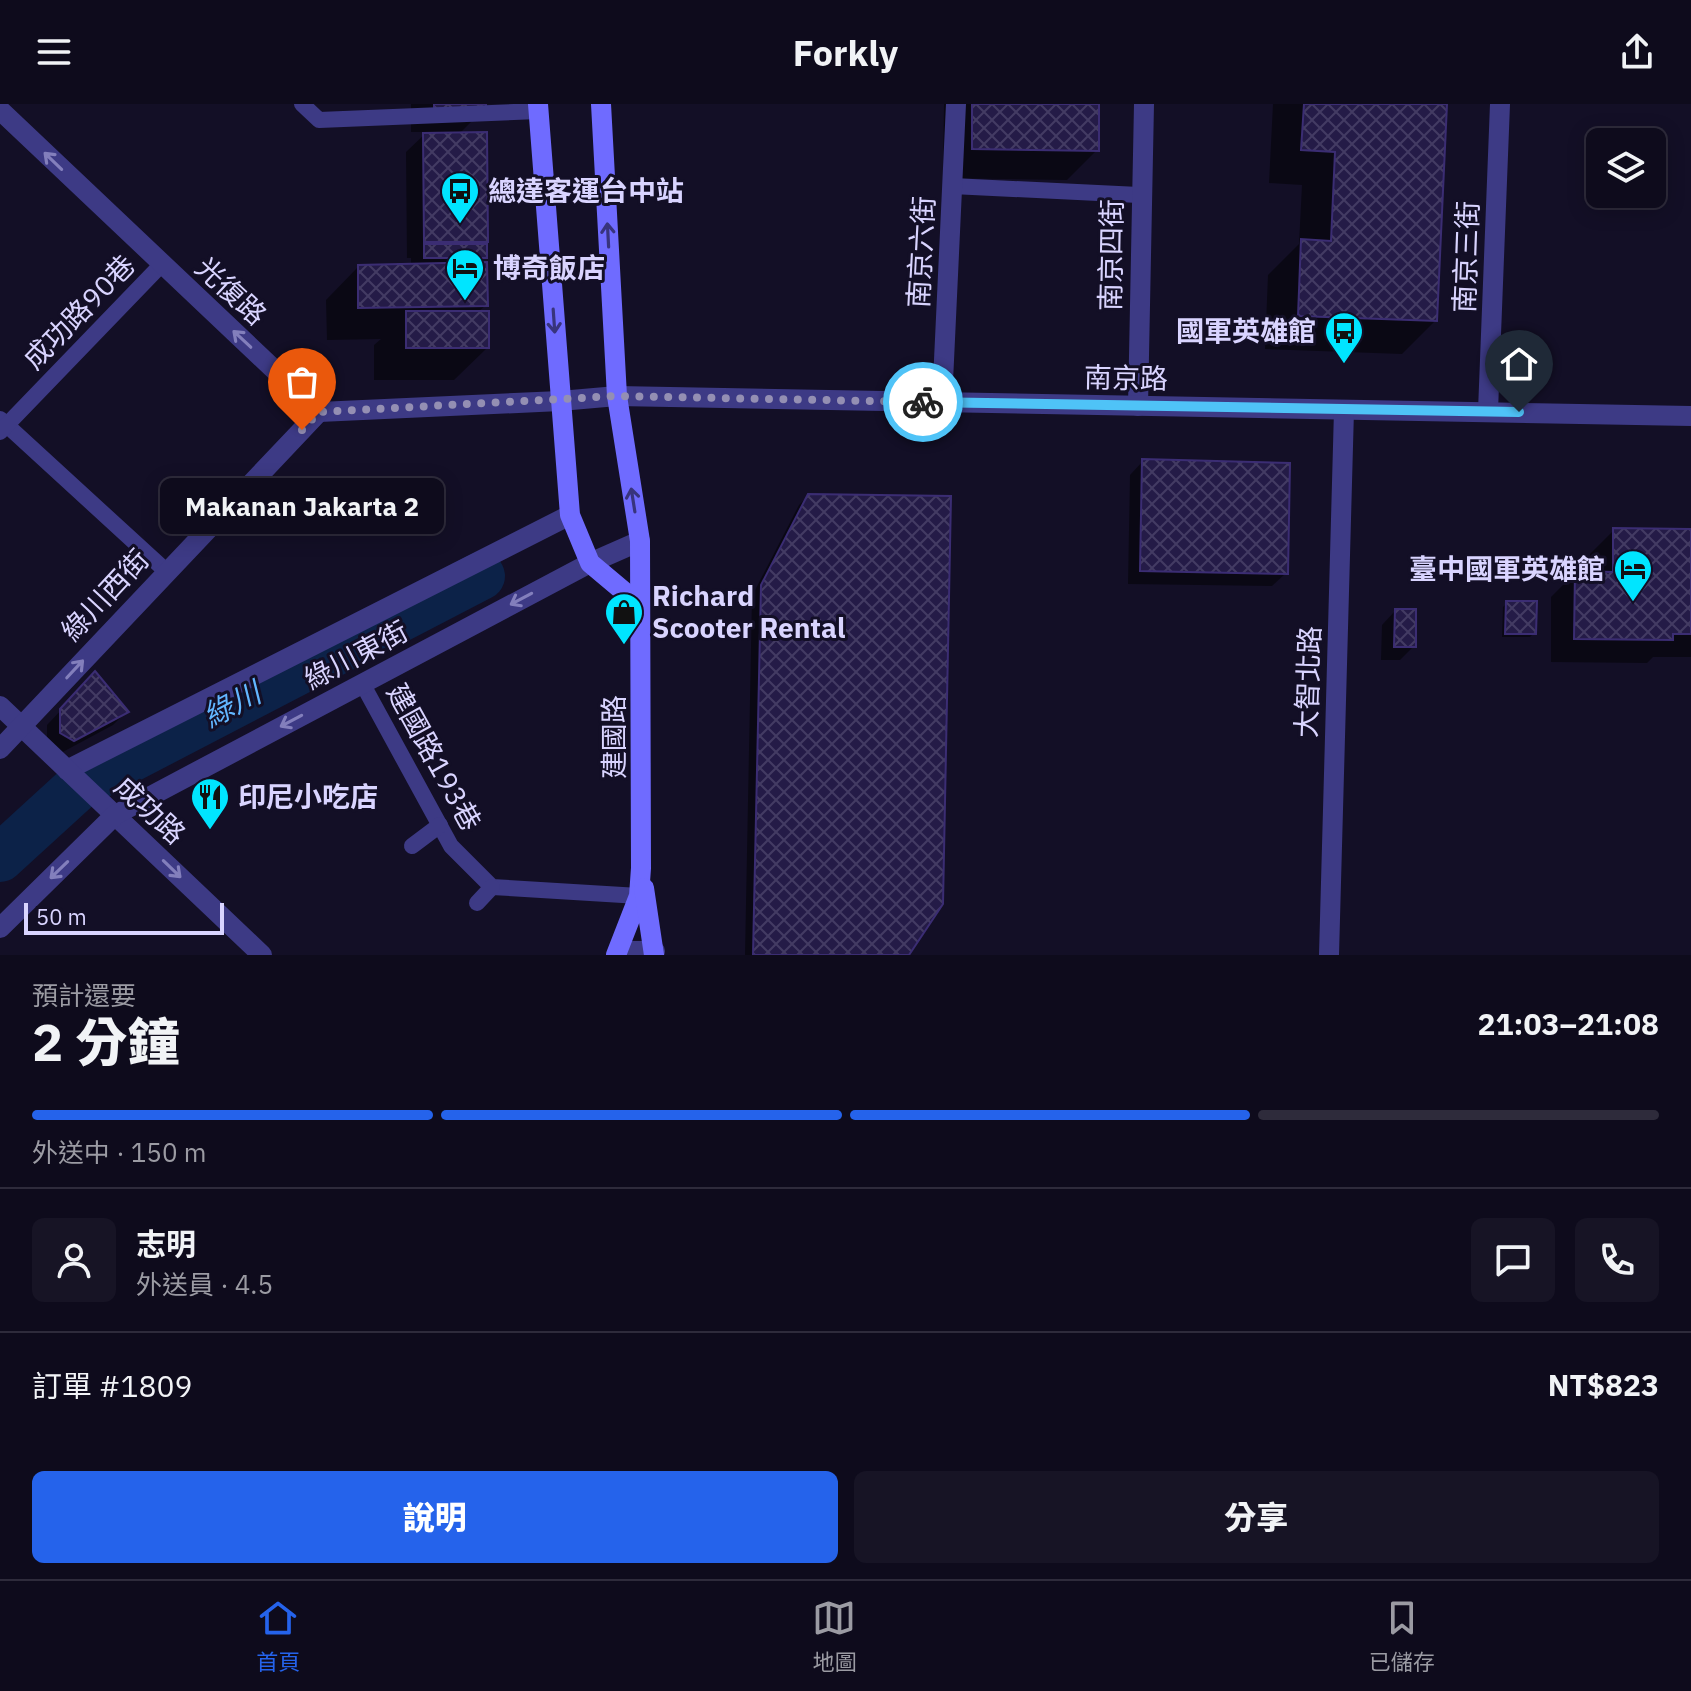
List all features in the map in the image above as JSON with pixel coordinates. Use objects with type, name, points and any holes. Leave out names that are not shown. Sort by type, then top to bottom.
[{"type":"main road","name":"建國路","points":[[601,104],[617,396],[640,541],[641,868],[639,896],[617,953]]},
{"type":"main road","points":[[538,108],[570,515],[590,563],[640,605]]},
{"type":"main road","name":"建國路","points":[[641,868],[654,953]]},
{"type":"street","name":"南京六街","points":[[942,403],[956,104]]},
{"type":"street","name":"南京四街","points":[[1138,406],[1139,195],[1144,104]]},
{"type":"street","name":"南京三街","points":[[1488,411],[1500,104]]},
{"type":"street","name":"光復路","points":[[5,112],[319,412]]},
{"type":"street","name":"南京路","points":[[560,401],[617,396],[1691,416]]},
{"type":"street","points":[[319,412],[560,401]]},
{"type":"street","name":"大智北路","points":[[1329,955],[1344,410]]},
{"type":"street","name":"綠川西街","points":[[0,749],[319,412]]},
{"type":"street","points":[[67,770],[570,515]]},
{"type":"street","name":"綠川東街","points":[[0,928],[115,815],[590,563],[640,541]]},
{"type":"street","name":"成功路","points":[[0,706],[262,955]]},
{"type":"street","points":[[617,953],[654,953]]},
{"type":"lane","points":[[302,104],[319,120],[538,108]]},
{"type":"lane","points":[[952,186],[1139,195]]},
{"type":"lane","name":"成功路90巷","points":[[2,425],[162,264]]},
{"type":"lane","points":[[2,425],[166,571]]},
{"type":"lane","name":"建國路193巷","points":[[362,683],[451,846],[492,887]]},
{"type":"lane","points":[[412,846],[440,825]]},
{"type":"lane","points":[[477,903],[492,887],[639,896]]},
{"type":"building","points":[[434,104],[486,104],[486,109],[434,109]]},
{"type":"building","points":[[972,104],[1099,104],[1099,151],[972,149]]},
{"type":"building","points":[[1304,104],[1447,104],[1437,321],[1298,316],[1301,239],[1331,241],[1335,152],[1301,150]]},
{"type":"building","points":[[487,132],[488,242],[424,242],[423,133]]},
{"type":"building","points":[[424,244],[487,244],[487,258],[424,258]]},
{"type":"building","points":[[487,262],[488,306],[358,308],[358,265]]},
{"type":"building","points":[[406,311],[489,311],[489,348],[406,348]]},
{"type":"building","points":[[1142,459],[1290,463],[1288,574],[1140,571]]},
{"type":"building","points":[[808,494],[951,496],[943,904],[909,955],[753,955],[761,585]]},
{"type":"building","name":"臺中國軍英雄館","points":[[1613,528],[1691,529],[1691,634],[1673,634],[1673,640],[1574,639],[1575,571],[1613,572]]},
{"type":"building","points":[[1506,601],[1537,601],[1536,634],[1505,634]]},
{"type":"building","points":[[1395,609],[1416,609],[1416,647],[1394,647]]},
{"type":"building","points":[[95,671],[129,712],[74,741],[60,733],[60,709]]},
{"type":"waterway","name":"綠川","points":[[0,858],[81,784],[481,576]]},
{"type":"way so far","points":[[302,430],[319,412],[617,396],[923,402]]},
{"type":"place","name":"總達客運台中站","points":[[460,225]]},
{"type":"place","name":"博奇飯店","points":[[465,302]]},
{"type":"place","name":"國軍英雄館","points":[[1344,365]]},
{"type":"place","name":"Makanan Jakarta 2","points":[[302,430]]},
{"type":"place","name":"臺中國軍英雄館","points":[[1633,603]]},
{"type":"place","name":"Richard Scooter Rental","points":[[624,646]]},
{"type":"place","name":"印尼小吃店","points":[[210,831]]},
{"type":"route","points":[[923,402],[1519,412]]}]
